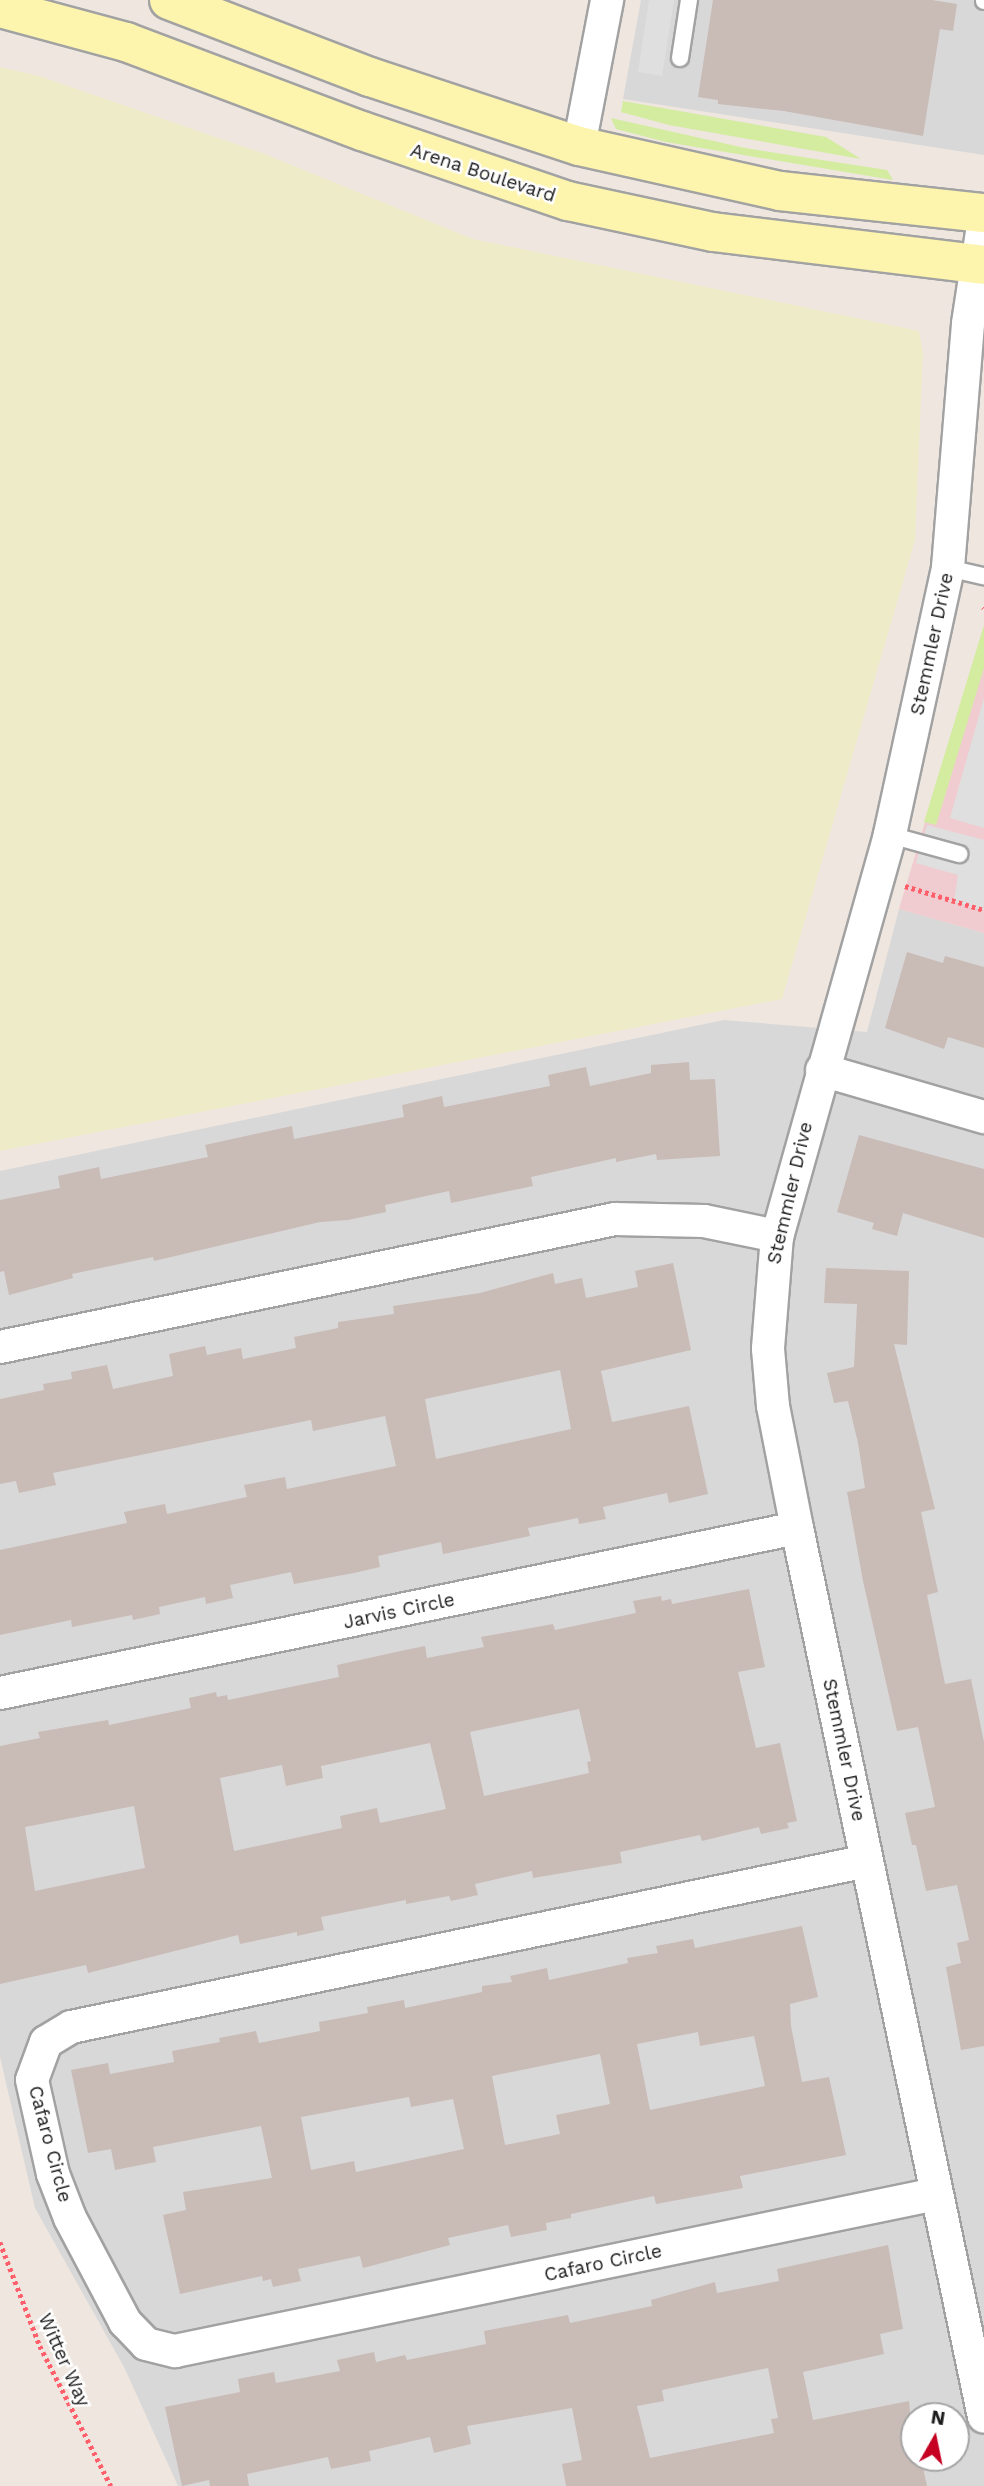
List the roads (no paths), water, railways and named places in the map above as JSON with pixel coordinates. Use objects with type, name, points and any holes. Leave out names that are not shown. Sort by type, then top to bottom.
[{"type":"main road","points":[[169,0],[383,81],[579,146],[780,191],[984,213]]},
{"type":"main road","name":"Arena Boulevard","points":[[0,8],[126,42],[362,131],[569,201],[725,234],[980,265]]},
{"type":"street","points":[[579,146],[607,0]]},
{"type":"street","name":"Stemmler Drive","points":[[984,219],[948,568],[890,835],[776,1236],[768,1349],[773,1406],[797,1528],[984,2417]]},
{"type":"street","points":[[822,1070],[984,1117]]},
{"type":"street","points":[[0,1347],[615,1219],[704,1221],[776,1236]]},
{"type":"street","name":"Jarvis Circle","points":[[0,1693],[797,1528]]},
{"type":"street","name":"Cafaro Circle","points":[[867,1861],[71,2027],[46,2042],[32,2080],[58,2185],[119,2311],[146,2344],[175,2351],[936,2194]]},
{"type":"lane","points":[[680,58],[689,0]]},
{"type":"lane","points":[[948,568],[984,576]]},
{"type":"lane","points":[[890,835],[959,854]]}]
